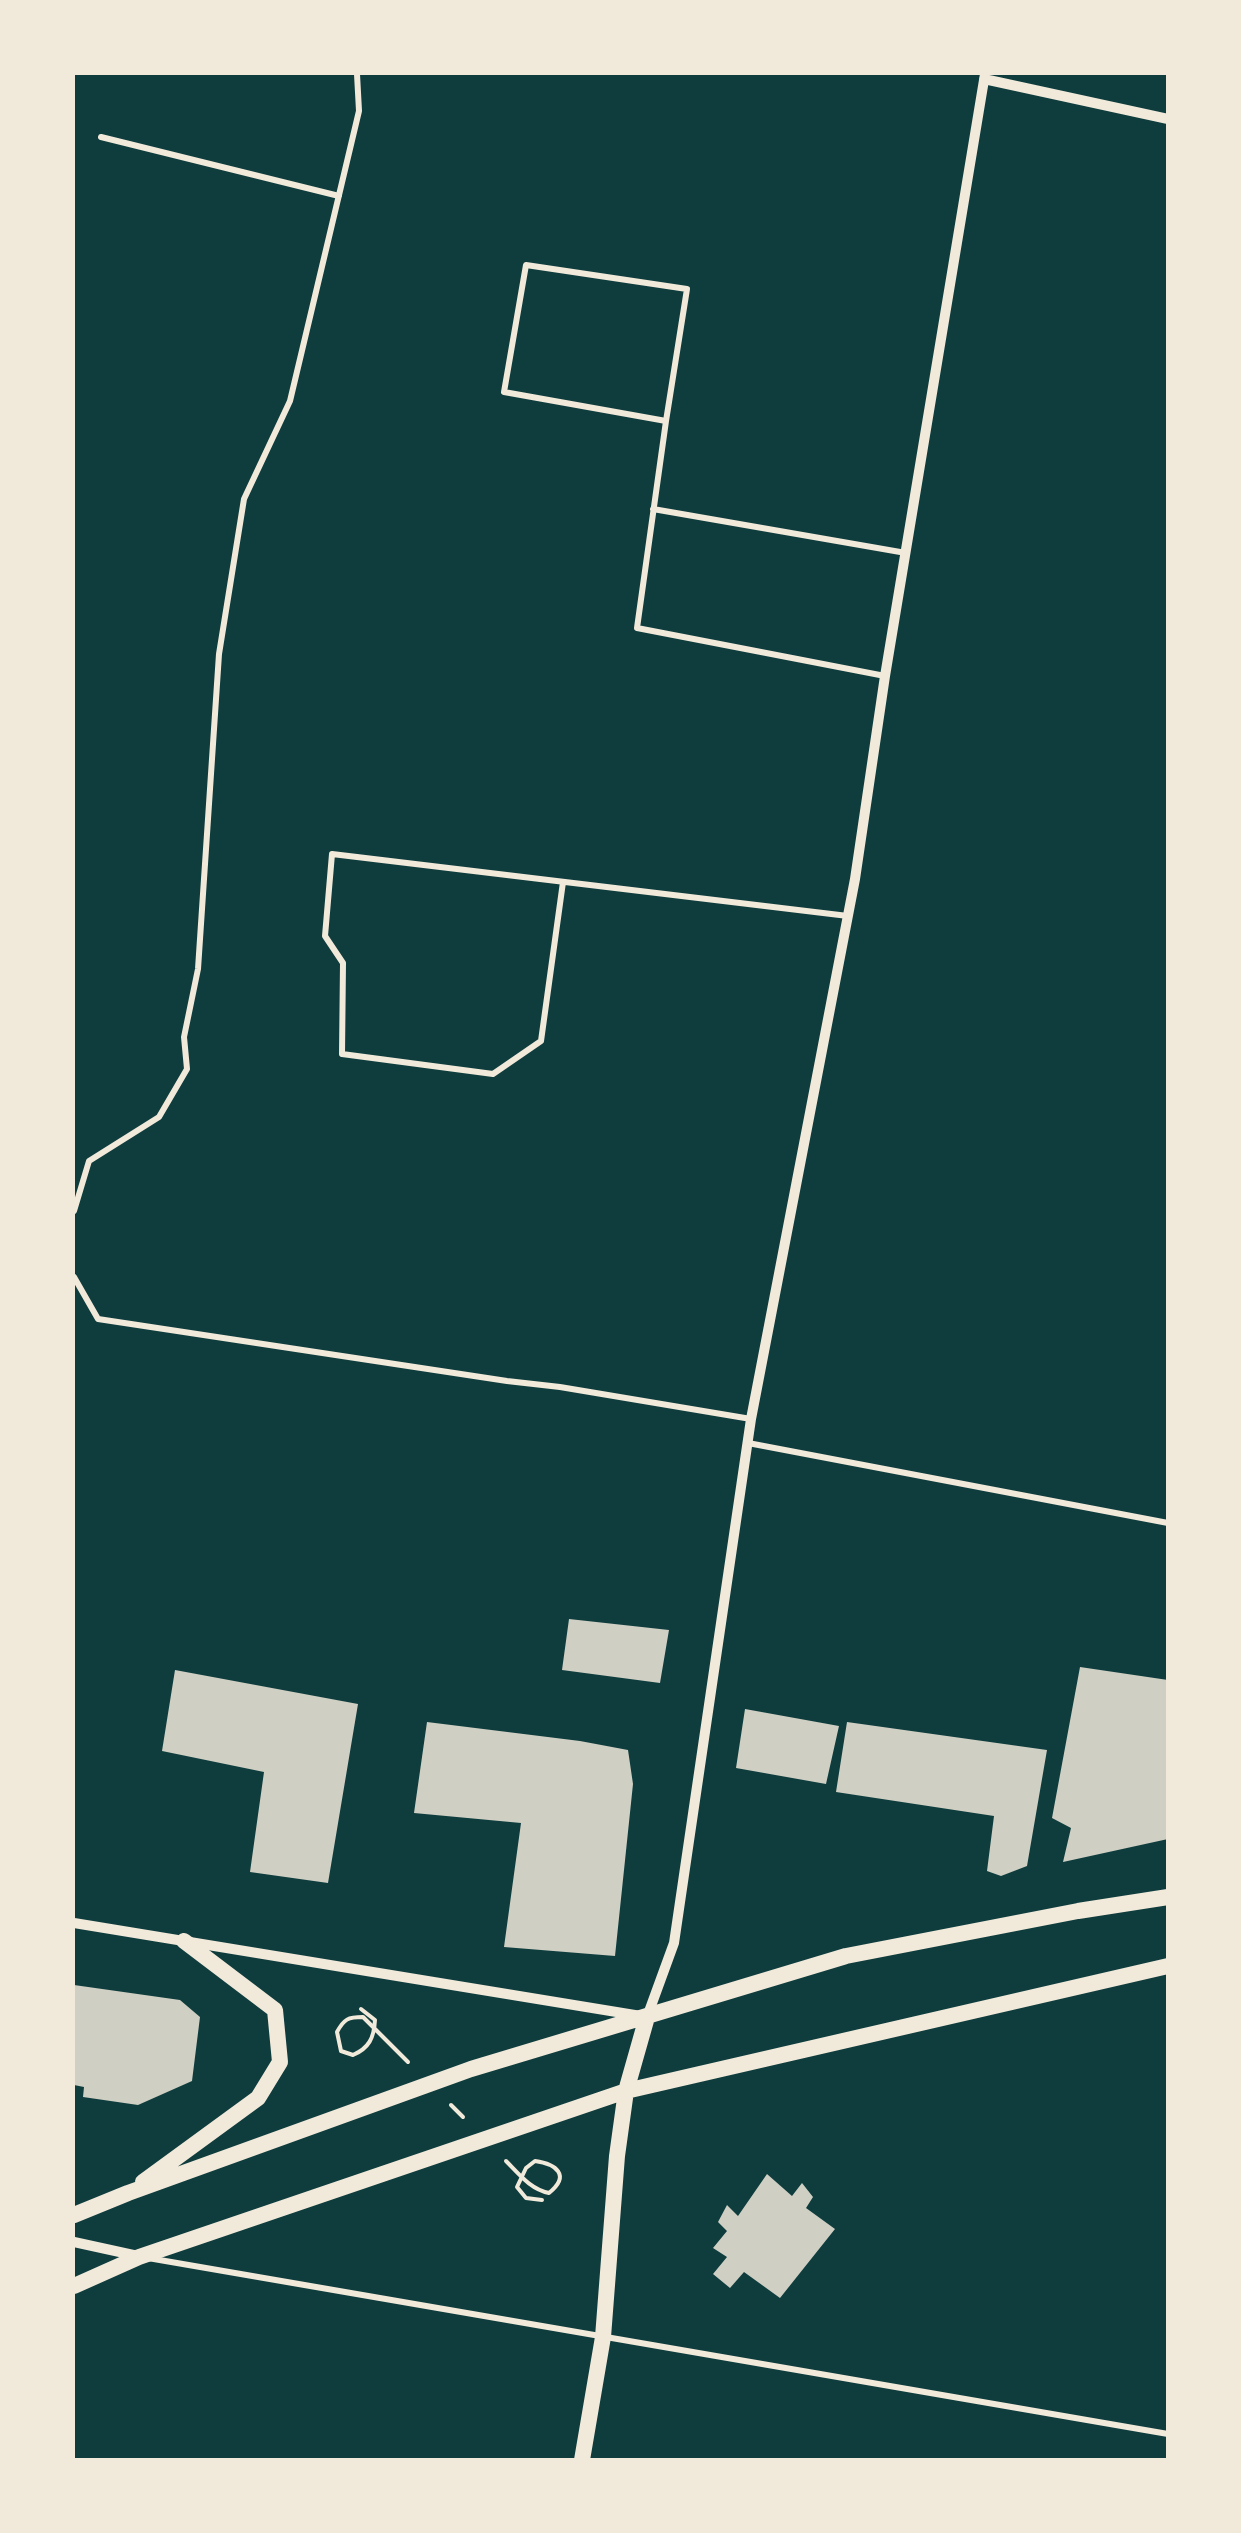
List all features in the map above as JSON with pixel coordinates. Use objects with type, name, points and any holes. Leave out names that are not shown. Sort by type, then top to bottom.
[{"type":"highway","points":[[74,2216],[128,2193],[471,2069],[846,1956],[1078,1911],[1167,1897]]},
{"type":"highway","points":[[128,2193],[258,2098],[280,2062],[275,2010],[184,1941]]},
{"type":"highway","points":[[74,2286],[139,2257],[626,2091],[1167,1966]]},
{"type":"highway","points":[[582,2460],[603,2337],[617,2156],[626,2091],[647,2017]]},
{"type":"street","points":[[74,1211],[89,1161],[159,1117],[187,1069],[184,1037],[198,969],[219,654],[244,499],[290,401],[359,111],[357,74]]},
{"type":"street","points":[[74,1923],[647,2017],[674,1943],[747,1443],[848,916],[885,676],[984,76],[1167,118]]},
{"type":"street","points":[[101,136],[339,196]]},
{"type":"street","points":[[666,421],[504,392],[526,265],[687,289],[637,628],[885,676]]},
{"type":"street","points":[[653,509],[906,553]]},
{"type":"street","points":[[562,882],[540,1041],[493,1074],[342,1054],[343,963],[325,936],[332,854],[848,916]]},
{"type":"street","points":[[74,1277],[98,1319],[507,1381],[560,1386],[751,1419]]},
{"type":"street","points":[[747,1443],[1167,1523]]},
{"type":"street","points":[[74,2242],[139,2257],[1167,2434]]},
{"type":"path","points":[[361,2009],[375,2020],[375,2028],[372,2036],[370,2043],[364,2050],[353,2055],[341,2051],[337,2032],[342,2022],[348,2017],[363,2017],[371,2025],[379,2033]]},
{"type":"path","points":[[527,2181],[536,2190],[549,2193],[559,2181],[558,2172],[550,2163],[535,2161],[526,2168],[517,2187],[526,2198],[542,2200]]},
{"type":"building","points":[[569,1619],[669,1630],[660,1683],[562,1670]]},
{"type":"building","points":[[1080,1667],[1168,1680],[1168,1839],[1063,1862],[1071,1828],[1052,1818]]},
{"type":"building","points":[[175,1670],[358,1704],[328,1883],[250,1872],[264,1772],[162,1751]]},
{"type":"building","points":[[745,1709],[839,1726],[826,1784],[736,1768]]},
{"type":"building","points":[[427,1722],[580,1741],[628,1750],[633,1784],[615,1956],[504,1947],[521,1823],[414,1813]]},
{"type":"building","points":[[847,1722],[1047,1750],[1027,1866],[1001,1876],[987,1871],[994,1816],[836,1792]]},
{"type":"building","points":[[74,1985],[180,2000],[200,2017],[192,2081],[138,2105],[83,2097],[84,2087],[74,2085]]},
{"type":"building","points":[[767,2174],[792,2196],[802,2183],[813,2197],[806,2208],[835,2229],[780,2298],[744,2272],[730,2288],[713,2274],[727,2257],[713,2248],[727,2231],[718,2222],[727,2205],[738,2216]]}]
